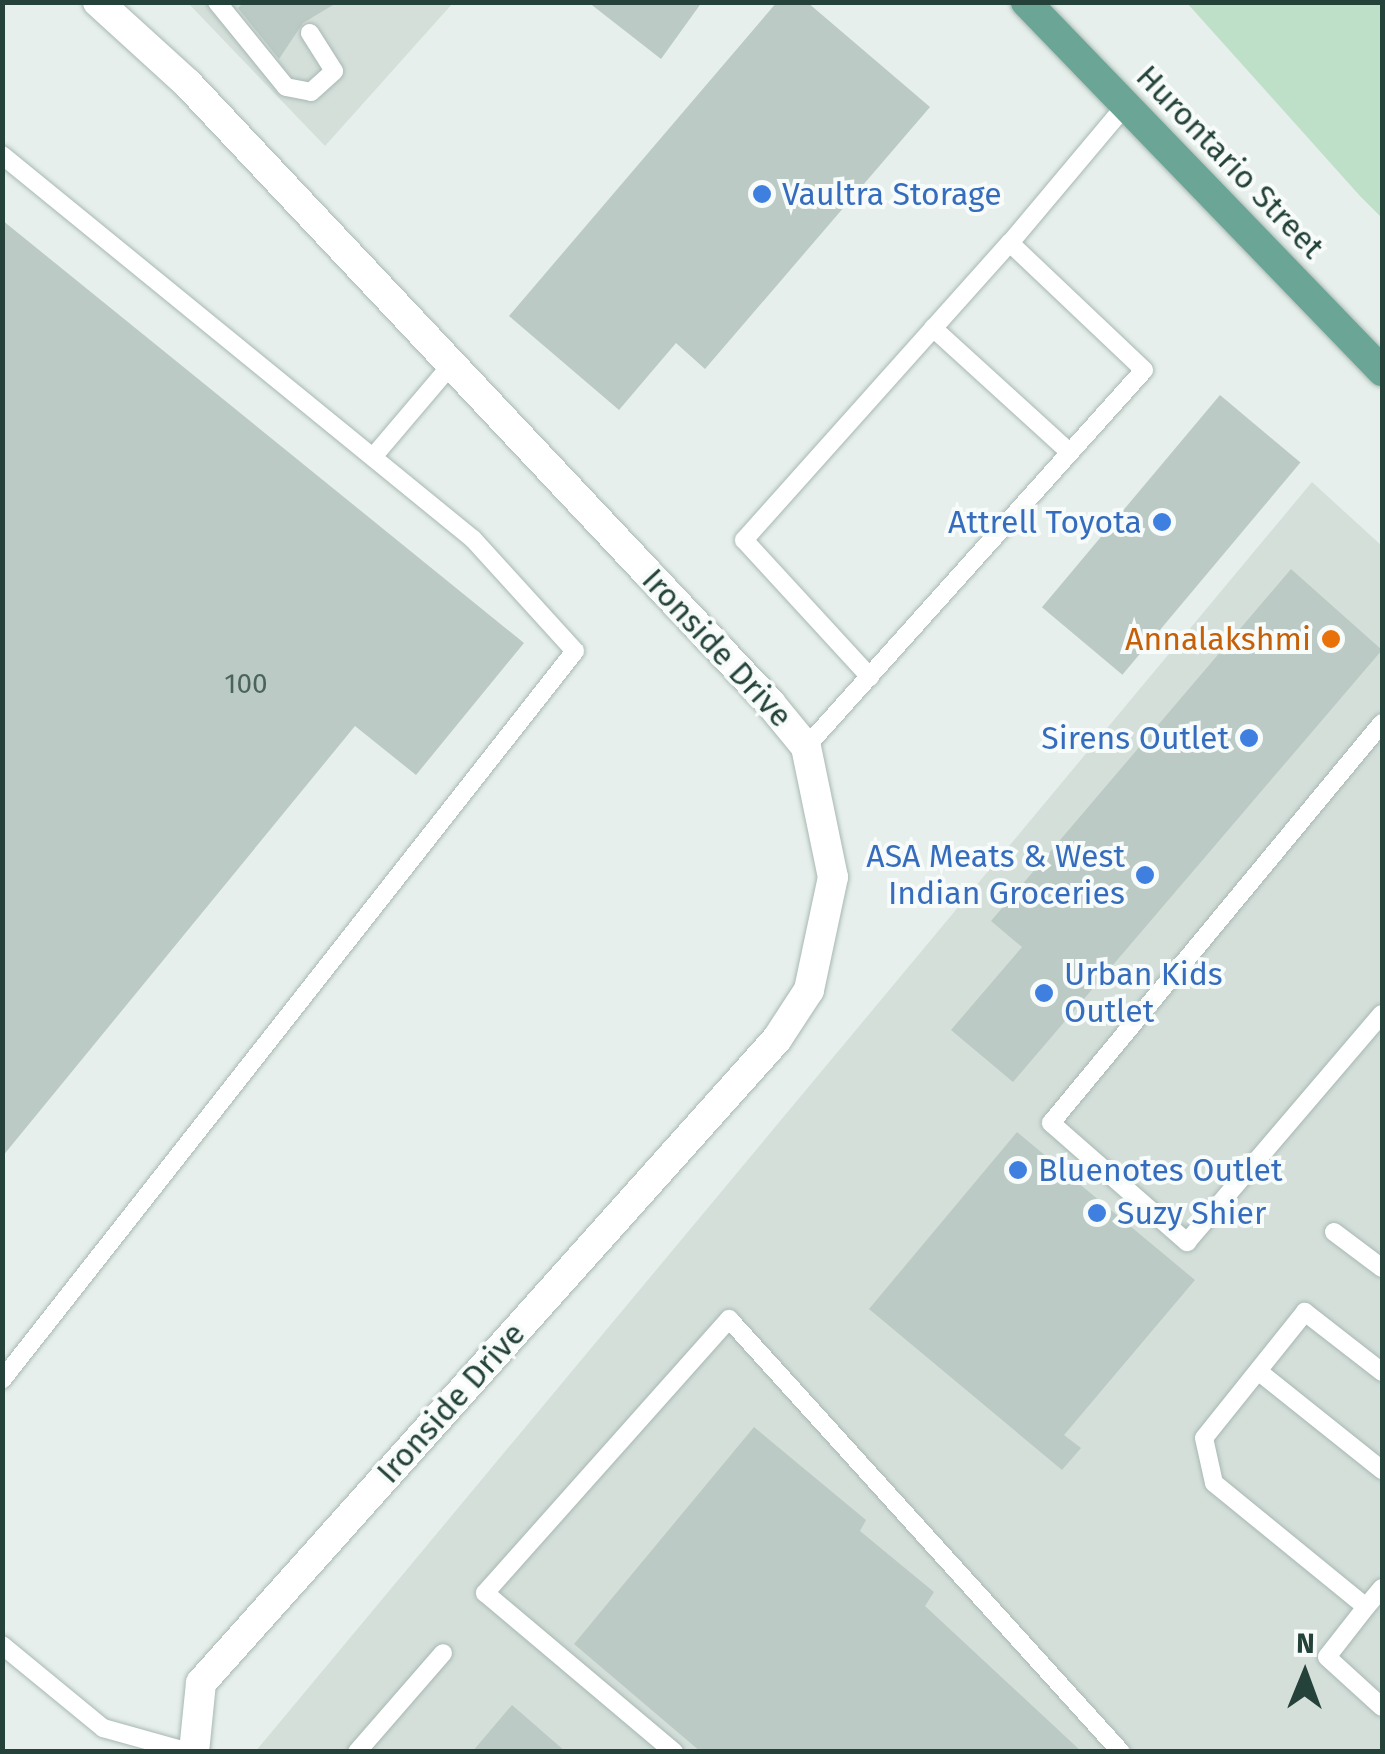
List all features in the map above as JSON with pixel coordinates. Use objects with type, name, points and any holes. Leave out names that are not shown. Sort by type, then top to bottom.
[{"type":"main road","name":"Hurontario Street","points":[[1026,2],[1382,370]]},
{"type":"street","name":"Ironside Drive","points":[[98,2],[188,84],[806,747],[833,877],[809,990],[777,1039],[201,1683],[192,1752]]},
{"type":"lane","points":[[217,2],[286,87],[311,92],[334,71],[310,34]]},
{"type":"lane","points":[[870,677],[744,540],[1126,106]]},
{"type":"lane","points":[[2,155],[473,539],[575,651],[2,1380]]},
{"type":"lane","points":[[806,747],[1067,450],[1144,370],[1010,242]]},
{"type":"lane","points":[[933,328],[1067,450]]},
{"type":"lane","points":[[373,457],[451,365]]},
{"type":"lane","points":[[1382,723],[1051,1123],[1187,1242],[1382,1014]]},
{"type":"lane","points":[[1334,1232],[1382,1268]]},
{"type":"lane","points":[[1366,1607],[1214,1483],[1204,1438],[1305,1312],[1382,1372]]},
{"type":"lane","points":[[674,1752],[485,1593],[729,1319],[1121,1752]]},
{"type":"lane","points":[[1258,1371],[1382,1470]]},
{"type":"lane","points":[[1382,1588],[1326,1656],[1382,1706]]},
{"type":"lane","points":[[2,1645],[102,1728],[192,1752]]},
{"type":"lane","points":[[358,1752],[443,1653]]},
{"type":"shaded area","points":[[188,3],[453,3],[325,146]]},
{"type":"shaded area","points":[[1312,482],[1382,546],[1382,1751],[255,1752]]},
{"type":"green space","points":[[1187,3],[1382,3],[1382,218],[1360,196]]},
{"type":"building","points":[[244,2],[338,2],[303,23],[279,59],[238,8]]},
{"type":"building","points":[[588,2],[702,2],[661,59]]},
{"type":"building","points":[[777,2],[807,2],[930,107],[705,369],[676,343],[619,410],[509,316]]},
{"type":"building","points":[[2,220],[524,643],[416,775],[355,726],[2,1157]]},
{"type":"building","points":[[1220,395],[1300,462],[1122,675],[1042,607]]},
{"type":"building","points":[[1291,569],[1382,650],[1013,1082],[951,1030],[1022,947],[991,921]]},
{"type":"building","points":[[1017,1132],[1195,1280],[1064,1435],[1081,1448],[1062,1470],[869,1309]]},
{"type":"building","points":[[754,1427],[866,1520],[860,1531],[934,1592],[925,1606],[1082,1752],[701,1752],[574,1644]]},
{"type":"building","points":[[512,1705],[566,1752],[472,1752]]},
{"type":"place","name":"Vaultra Storage","points":[[762,194]]},
{"type":"place","name":"Attrell Toyota","points":[[1162,522]]},
{"type":"place","name":"Annalakshmi","points":[[1331,639]]},
{"type":"place","name":"Sirens Outlet","points":[[1249,738]]},
{"type":"place","name":"ASA Meats & West Indian Groceries","points":[[1145,875]]},
{"type":"place","name":"Urban Kids Outlet","points":[[1044,993]]},
{"type":"place","name":"Bluenotes Outlet","points":[[1018,1170]]},
{"type":"place","name":"Suzy Shier","points":[[1097,1213]]}]
